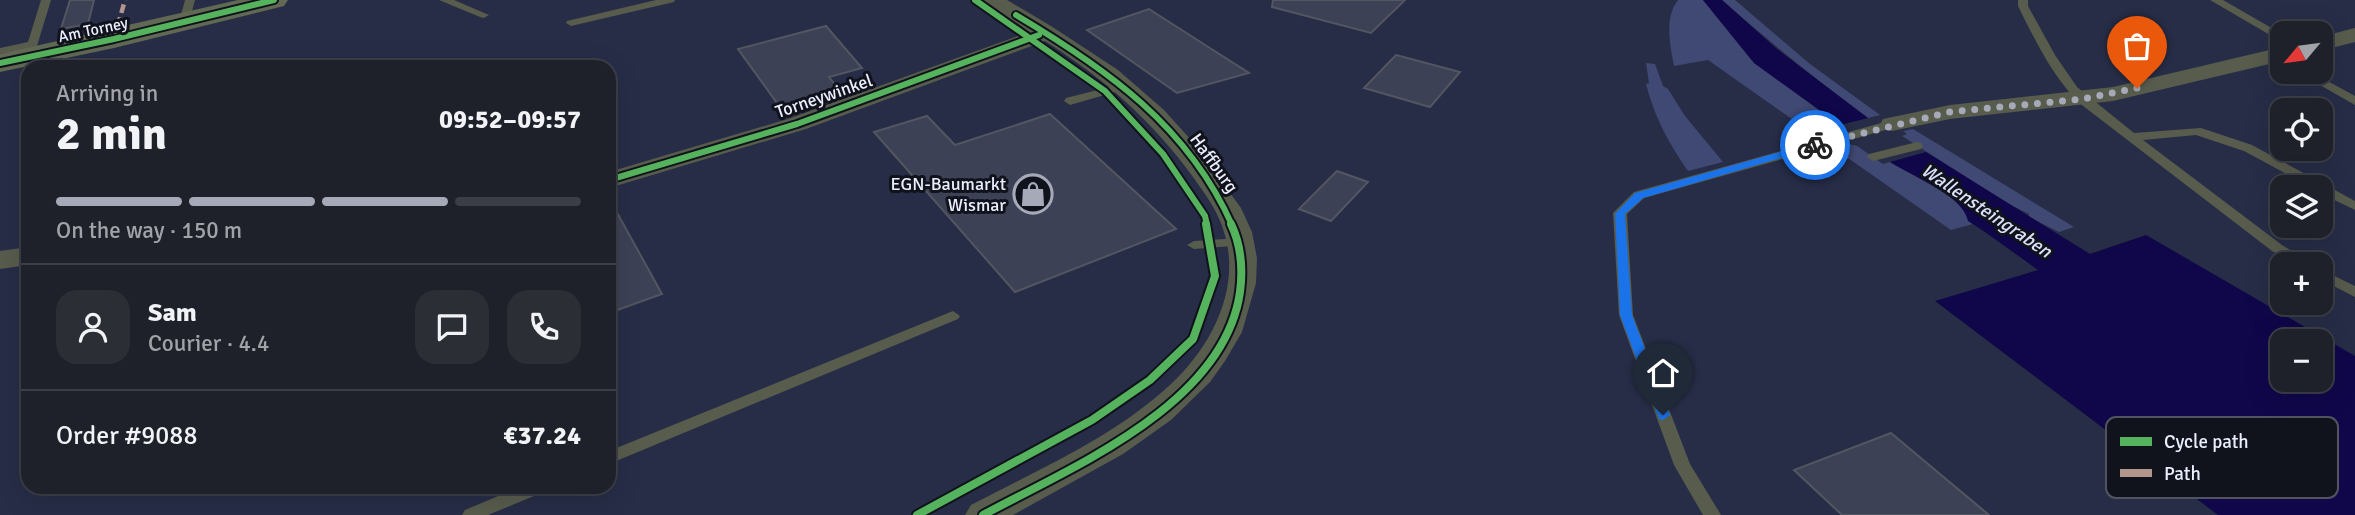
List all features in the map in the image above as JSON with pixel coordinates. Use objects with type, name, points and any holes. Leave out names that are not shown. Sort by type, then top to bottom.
[{"type":"street","name":"Am Torney","points":[[15,54],[187,11],[274,0]]},
{"type":"street","name":"Haffburg","points":[[983,515],[1126,436],[1182,393],[1219,351],[1234,317],[1244,279],[1240,242],[1228,209],[1181,142],[1125,86],[992,0]]},
{"type":"street","name":"Torneywinkel","points":[[616,178],[797,124],[1046,33]]},
{"type":"street","points":[[2333,41],[2355,35]]},
{"type":"street","points":[[1892,124],[1950,112],[2082,99],[2270,55]]},
{"type":"street","points":[[0,260],[21,257]]},
{"type":"lane","points":[[15,54],[46,0]]},
{"type":"lane","points":[[444,0],[484,15]]},
{"type":"lane","points":[[571,23],[670,0]]},
{"type":"lane","points":[[2022,0],[2042,42],[2072,90],[2130,137],[2284,252]]},
{"type":"lane","points":[[2216,0],[2270,45]]},
{"type":"lane","points":[[2325,84],[2355,101]]},
{"type":"lane","points":[[1070,101],[1125,86]]},
{"type":"lane","points":[[1712,515],[1682,466],[1626,315],[1620,214],[1639,195],[1892,124]]},
{"type":"lane","points":[[2130,137],[2197,131],[2248,148],[2298,175]]},
{"type":"lane","points":[[1873,157],[1917,146]]},
{"type":"lane","points":[[2333,194],[2355,206]]},
{"type":"lane","points":[[1194,245],[1240,242]]},
{"type":"lane","points":[[2333,279],[2355,292]]},
{"type":"lane","points":[[616,455],[953,316]]},
{"type":"lane","points":[[471,515],[521,494]]},
{"type":"shaded area","points":[[0,0],[2355,0],[2355,357],[2333,344],[2333,329],[2307,329],[2283,315],[2333,315],[2333,252],[2270,252],[2270,307],[2146,235],[1936,302],[2106,430],[2106,498],[2195,498],[2218,515],[0,515]]},
{"type":"shaded area","points":[[1678,0],[1703,0],[1754,63],[1840,125],[1813,134],[1708,60],[1674,66],[1670,23]]},
{"type":"shaded area","points":[[1722,0],[1735,0],[1810,64],[1880,115],[1868,118],[1830,90]]},
{"type":"shaded area","points":[[1646,63],[1655,64],[1663,86],[1723,162],[1688,171],[1668,140],[1653,107],[1646,84],[1649,83]]},
{"type":"shaded area","points":[[1913,129],[2074,227],[2059,232],[2029,217],[2029,214],[2007,203],[1902,136],[1907,134],[1903,131]]},
{"type":"shaded area","points":[[1849,144],[1857,146],[1883,164],[1890,162],[1947,194],[1958,203],[1973,224],[1951,230],[1835,149]]},
{"type":"water","points":[[1703,0],[1722,0],[1777,49],[1868,118],[1840,125],[1754,63]]},
{"type":"water","name":"Wallensteingraben","points":[[1926,152],[2090,254],[2146,235],[2270,307],[2270,315],[2284,315],[2308,329],[2270,329],[2270,392],[2333,392],[2333,343],[2355,356],[2355,515],[2218,515],[2196,498],[2338,498],[2338,417],[2106,417],[2106,430],[1935,301],[2038,270],[1968,221],[1957,203],[1890,162]]},
{"type":"building","points":[[70,0],[94,0],[88,24],[61,29]]},
{"type":"building","points":[[1273,0],[1405,0],[1371,33],[1272,7]]},
{"type":"building","points":[[1149,9],[1249,73],[1177,93],[1087,30]]},
{"type":"building","points":[[826,26],[862,68],[829,77],[844,96],[787,117],[738,49]]},
{"type":"building","points":[[1396,55],[1460,72],[1430,107],[1364,88]]},
{"type":"building","name":"EGN-Baumarkt Wismar","points":[[1050,114],[1176,229],[1015,292],[874,132],[927,116],[955,145]]},
{"type":"building","points":[[1337,171],[1368,182],[1331,221],[1299,209]]},
{"type":"building","points":[[616,211],[662,294],[616,310]]},
{"type":"building","points":[[1891,433],[1989,515],[1842,515],[1794,470]]},
{"type":"marked path","points":[[114,39],[125,0]]},
{"type":"cycle path","points":[[0,63],[114,39],[274,0]]},
{"type":"cycle path","points":[[917,515],[1092,420],[1150,380],[1193,339],[1215,276],[1205,216],[1163,154],[1105,91],[975,0]]},
{"type":"cycle path","points":[[983,515],[1111,445],[1159,413],[1181,394],[1217,353],[1237,312],[1242,272],[1235,232],[1218,194],[1193,157],[1161,121],[1114,78],[1073,49],[1016,15]]},
{"type":"cycle path","points":[[616,178],[797,124],[1039,35]]},
{"type":"way so far","points":[[1815,145],[1892,124],[1950,112],[2082,99],[2137,88]]},
{"type":"place","name":"EGN-Baumarkt Wismar","points":[[1033,194]]},
{"type":"route","points":[[1663,415],[1626,315],[1620,214],[1639,195],[1815,145]]}]
